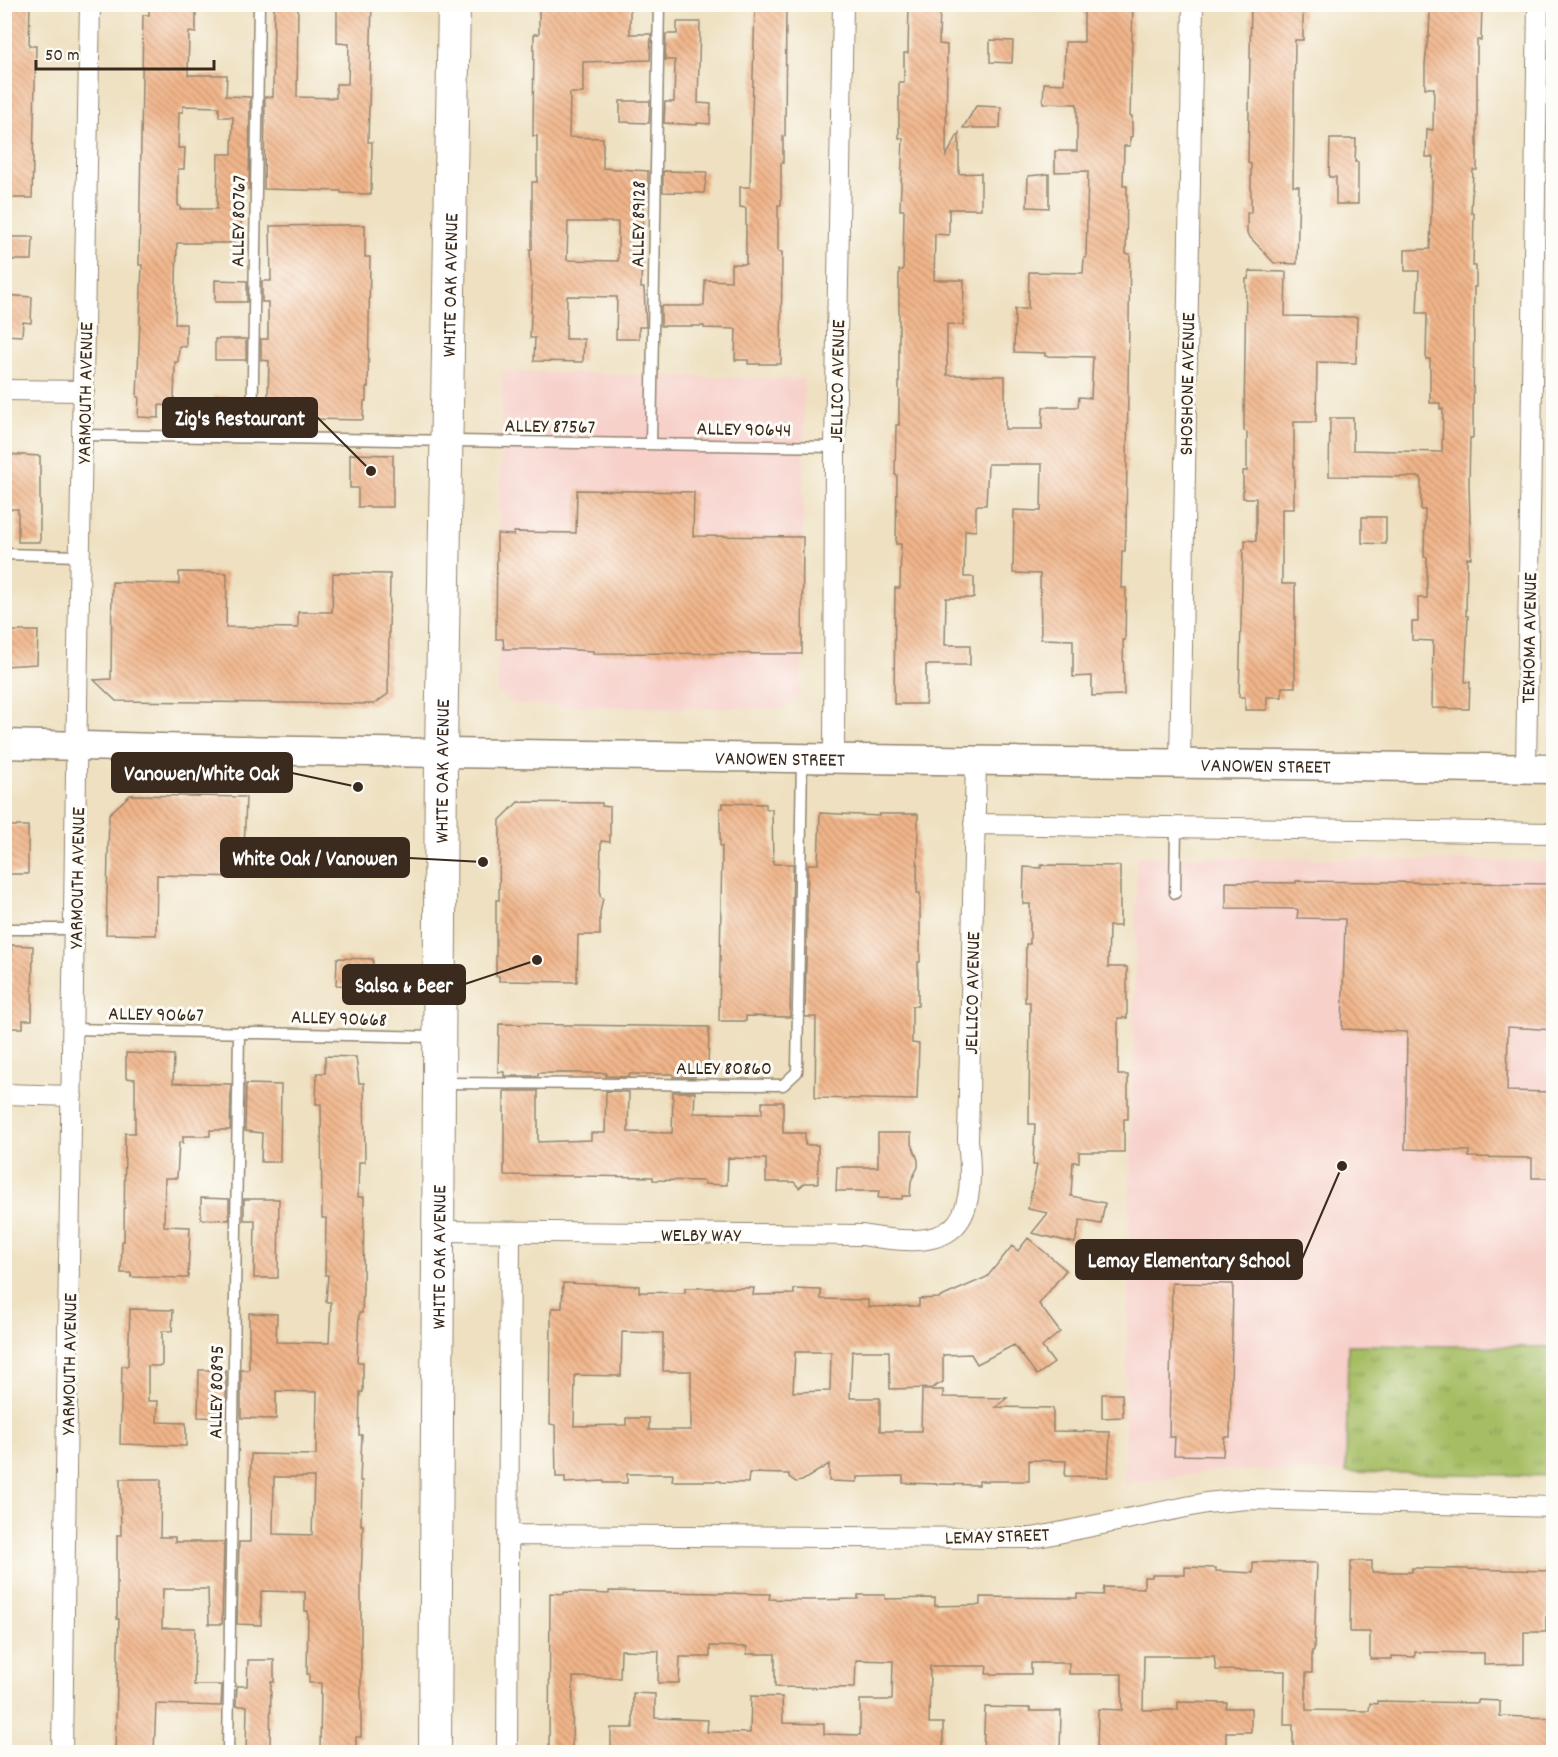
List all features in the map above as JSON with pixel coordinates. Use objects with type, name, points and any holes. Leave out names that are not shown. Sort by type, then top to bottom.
[{"type":"main road","name":"WHITE OAK AVENUE","points":[[435,1752],[441,753],[454,4]]},
{"type":"main road","name":"VANOWEN STREET","points":[[4,744],[441,753],[1554,769]]},
{"type":"street","name":"YARMOUTH AVENUE","points":[[62,1752],[90,4]]},
{"type":"street","name":"JELLICO AVENUE","points":[[834,758],[835,447],[843,4]]},
{"type":"street","name":"SHOSHONE AVENUE","points":[[1180,763],[1193,4]]},
{"type":"street","name":"TEXHOMA AVENUE","points":[[1526,768],[1538,4]]},
{"type":"street","points":[[4,390],[84,392]]},
{"type":"street","name":"JELLICO AVENUE","points":[[958,1222],[969,1198],[970,1177],[968,1140],[976,760]]},
{"type":"street","points":[[974,824],[1554,833]]},
{"type":"street","points":[[4,1095],[72,1096]]},
{"type":"street","name":"WELBY WAY","points":[[438,1231],[862,1235],[894,1241],[923,1241],[945,1235],[958,1222]]},
{"type":"street","points":[[507,1752],[510,1232]]},
{"type":"street","name":"LEMAY STREET","points":[[508,1535],[1033,1538],[1206,1503],[1247,1499],[1554,1507]]},
{"type":"lane","name":"ALLEY 80767","points":[[252,438],[259,4]]},
{"type":"lane","name":"ALLEY 89128","points":[[651,444],[659,4]]},
{"type":"lane","name":"ALLEY 87567","points":[[83,435],[651,444]]},
{"type":"lane","name":"ALLEY 90644","points":[[651,444],[835,447]]},
{"type":"lane","points":[[4,554],[80,556]]},
{"type":"lane","name":"ALLEY 80860","points":[[439,1083],[783,1085],[797,1071],[802,758]]},
{"type":"lane","points":[[1175,892],[1176,827]]},
{"type":"lane","points":[[4,929],[75,929]]},
{"type":"lane","name":"ALLEY 90667","points":[[73,1029],[239,1032]]},
{"type":"lane","name":"ALLEY 90668","points":[[239,1032],[439,1037]]},
{"type":"lane","name":"ALLEY 80895","points":[[228,1752],[239,1032]]},
{"type":"shaded area","points":[[502,371],[804,379],[800,695],[782,709],[515,705],[497,692]]},
{"type":"shaded area","points":[[1137,856],[1553,862],[1553,1476],[1223,1470],[1124,1485]]},
{"type":"green space","points":[[1348,1345],[1553,1347],[1553,1476],[1346,1472]]},
{"type":"building","points":[[4,4],[30,4],[29,46],[36,46],[32,198],[4,198]]},
{"type":"building","points":[[149,4],[196,4],[196,33],[189,32],[188,75],[227,75],[226,96],[250,97],[249,189],[241,188],[241,243],[177,243],[175,324],[186,324],[186,347],[179,346],[178,362],[175,362],[174,406],[159,405],[159,418],[138,417],[139,397],[137,397],[142,265],[139,265],[143,15],[149,15]],"holes":[[[183,106],[219,107],[219,117],[233,117],[232,154],[218,154],[217,209],[180,209],[178,206],[178,169],[184,169],[185,148],[178,148],[179,112],[183,112]]]},
{"type":"building","points":[[274,4],[298,4],[297,97],[336,98],[336,84],[348,84],[349,44],[337,43],[337,4],[372,4],[368,142],[372,142],[371,194],[264,189],[265,97],[273,97]]},
{"type":"building","points":[[539,4],[630,4],[630,34],[651,34],[650,60],[583,62],[583,93],[570,93],[569,137],[603,138],[603,168],[648,171],[648,192],[643,192],[641,288],[644,288],[646,327],[639,327],[639,339],[616,339],[617,297],[567,296],[566,339],[584,339],[583,362],[534,361],[535,338],[530,338],[532,182],[537,182],[537,136],[533,136],[534,34],[539,34]],"holes":[[[568,222],[618,222],[618,261],[567,260]]]},
{"type":"building","points":[[755,4],[786,4],[785,136],[783,136],[783,163],[781,163],[781,205],[778,205],[778,252],[782,252],[781,364],[748,364],[748,360],[735,360],[736,329],[661,326],[661,306],[704,306],[705,280],[731,281],[731,264],[746,264],[746,208],[740,207],[740,187],[750,187]]},
{"type":"building","points":[[909,4],[940,4],[939,44],[947,45],[946,156],[959,133],[959,174],[981,173],[981,209],[949,209],[949,235],[935,234],[934,280],[964,280],[963,325],[947,324],[947,375],[1005,376],[1005,429],[1042,429],[1043,407],[1078,407],[1079,397],[1091,398],[1093,357],[1045,356],[1045,353],[1014,352],[1015,309],[1028,309],[1029,272],[1083,273],[1084,258],[1086,258],[1088,171],[1055,172],[1055,151],[1077,151],[1077,104],[1043,103],[1044,83],[1064,84],[1065,42],[1084,42],[1084,4],[1133,4],[1130,116],[1132,116],[1132,137],[1130,137],[1130,146],[1124,146],[1123,186],[1127,186],[1126,254],[1130,254],[1126,526],[1125,551],[1122,551],[1121,588],[1126,588],[1125,640],[1123,640],[1124,695],[1092,696],[1092,676],[1073,677],[1073,640],[1041,639],[1040,574],[1013,573],[1014,510],[1041,511],[1042,464],[988,464],[986,505],[976,507],[976,531],[965,530],[964,577],[974,577],[974,598],[946,598],[945,645],[970,645],[970,665],[926,665],[926,704],[894,704],[895,588],[900,588],[901,544],[896,544],[897,475],[895,475],[896,425],[899,425],[899,270],[903,270],[904,210],[900,210],[903,138],[899,138],[899,82],[904,82],[904,53],[908,53]]},
{"type":"building","points":[[1251,4],[1303,4],[1303,40],[1295,40],[1293,186],[1299,186],[1297,264],[1274,263],[1247,234],[1247,213],[1251,213],[1251,164],[1248,163]]},
{"type":"building","points":[[1442,4],[1482,4],[1481,40],[1477,40],[1477,170],[1473,170],[1471,213],[1474,213],[1473,266],[1476,266],[1476,287],[1474,287],[1473,438],[1470,438],[1469,483],[1471,558],[1467,558],[1466,616],[1468,616],[1465,682],[1470,682],[1469,709],[1432,708],[1433,641],[1412,640],[1412,622],[1418,622],[1418,598],[1427,598],[1427,557],[1424,557],[1425,510],[1421,510],[1421,477],[1329,476],[1330,418],[1353,418],[1353,450],[1442,452],[1443,409],[1440,409],[1440,403],[1430,403],[1430,359],[1426,359],[1427,313],[1417,313],[1419,271],[1405,271],[1405,250],[1430,249],[1433,157],[1426,157],[1427,129],[1433,130],[1434,88],[1425,88],[1425,64],[1430,10],[1431,8],[1442,8]]},
{"type":"building","points":[[677,22],[700,22],[698,103],[711,104],[710,124],[664,123],[665,102],[674,102],[675,60],[665,60],[666,34],[677,34]]},
{"type":"building","points":[[990,40],[1013,41],[1012,63],[990,62]]},
{"type":"building","points":[[620,101],[650,101],[649,123],[620,122]]},
{"type":"building","points":[[976,106],[1001,107],[1000,128],[963,128]]},
{"type":"building","points":[[1330,139],[1356,139],[1358,204],[1336,204],[1336,177],[1329,177]]},
{"type":"building","points":[[663,171],[707,172],[704,193],[663,192]]},
{"type":"building","points":[[1049,174],[1049,208],[1027,207],[1028,176]]},
{"type":"building","points":[[365,225],[365,257],[370,257],[368,387],[366,387],[363,420],[260,418],[260,397],[268,397],[269,361],[261,360],[261,339],[268,339],[268,302],[262,302],[262,281],[271,281],[270,226]]},
{"type":"building","points":[[4,237],[33,237],[32,260],[4,260]]},
{"type":"building","points":[[1249,271],[1286,272],[1285,316],[1357,317],[1356,363],[1317,362],[1316,422],[1294,422],[1294,509],[1282,509],[1282,584],[1295,584],[1295,687],[1282,687],[1282,697],[1267,697],[1267,710],[1245,710],[1245,697],[1239,697],[1243,549],[1245,549],[1245,540],[1256,541],[1256,498],[1243,498],[1243,471],[1247,471],[1247,432],[1244,431],[1244,420],[1246,279],[1248,279]]},
{"type":"building","points":[[215,280],[247,281],[247,302],[215,302]]},
{"type":"building","points":[[4,295],[32,297],[31,323],[23,322],[22,336],[4,335]]},
{"type":"building","points":[[215,339],[246,339],[246,360],[215,360]]},
{"type":"building","points":[[214,396],[245,397],[245,418],[214,418]]},
{"type":"building","points":[[4,454],[40,456],[40,542],[18,542],[18,509],[6,509]]},
{"type":"building","points":[[350,454],[393,455],[393,507],[358,507],[358,488],[350,488]]},
{"type":"building","points":[[577,490],[694,492],[693,536],[803,537],[802,654],[593,653],[593,651],[559,649],[504,649],[503,639],[496,639],[497,534],[576,533]]},
{"type":"building","points":[[1362,517],[1386,517],[1386,544],[1362,543]]},
{"type":"building","points":[[179,572],[227,573],[226,627],[298,628],[298,612],[332,612],[333,573],[390,574],[388,694],[374,704],[116,701],[94,680],[111,679],[112,582],[179,584]]},
{"type":"building","points":[[4,631],[38,631],[37,664],[4,666]]},
{"type":"building","points":[[130,795],[246,797],[243,877],[157,875],[156,935],[106,934],[109,814]]},
{"type":"building","points":[[518,802],[602,803],[602,806],[610,807],[610,842],[601,841],[600,896],[603,898],[600,935],[578,935],[577,982],[499,981],[499,976],[496,976],[496,900],[499,900],[500,820]]},
{"type":"building","points":[[723,803],[766,804],[766,809],[772,809],[773,864],[793,864],[790,1017],[746,1016],[746,1021],[719,1021],[722,846],[720,846],[720,808],[723,808]]},
{"type":"building","points":[[820,813],[879,816],[879,814],[918,814],[917,893],[920,893],[920,962],[918,962],[918,1006],[912,1006],[912,1043],[919,1044],[917,1100],[815,1098],[816,1017],[805,1017],[808,864],[818,864]]},
{"type":"building","points":[[4,826],[28,826],[28,874],[4,874]]},
{"type":"building","points":[[1041,865],[1120,866],[1120,926],[1109,926],[1108,967],[1127,967],[1127,1018],[1118,1018],[1118,1075],[1128,1075],[1128,1119],[1124,1119],[1124,1152],[1079,1152],[1079,1162],[1073,1162],[1071,1196],[1105,1203],[1101,1224],[1080,1220],[1075,1243],[1032,1233],[1048,1213],[1028,1209],[1037,1165],[1033,1165],[1035,1124],[1029,1124],[1030,1002],[1025,1002],[1026,944],[1030,944],[1030,904],[1023,904],[1024,867],[1041,868]]},
{"type":"building","points":[[1296,881],[1554,884],[1554,1030],[1508,1027],[1507,1091],[1554,1092],[1554,1178],[1532,1178],[1532,1158],[1469,1157],[1469,1151],[1405,1149],[1407,1032],[1342,1029],[1345,919],[1297,918],[1298,910],[1296,909],[1226,908],[1226,882],[1296,883]]},
{"type":"building","points":[[11,945],[33,946],[32,1020],[23,1020],[23,1028],[4,1028],[4,988],[11,988]]},
{"type":"building","points":[[337,958],[373,959],[372,986],[336,985]]},
{"type":"building","points":[[499,1024],[709,1027],[708,1072],[695,1074],[695,1077],[673,1077],[673,1074],[606,1076],[606,1073],[538,1073],[538,1076],[504,1076],[504,1072],[498,1072]]},
{"type":"building","points":[[126,1053],[174,1055],[173,1083],[231,1084],[230,1130],[210,1130],[210,1136],[183,1136],[183,1143],[179,1142],[177,1178],[165,1178],[164,1226],[190,1227],[188,1278],[131,1277],[131,1273],[121,1273],[122,1241],[124,1241],[125,1133],[135,1133],[135,1079],[126,1078]]},
{"type":"building","points":[[325,1056],[356,1057],[359,1083],[364,1083],[365,1162],[359,1162],[358,1197],[364,1197],[363,1287],[362,1313],[359,1313],[357,1362],[363,1362],[359,1435],[362,1435],[360,1481],[362,1481],[361,1525],[363,1525],[361,1737],[356,1737],[356,1752],[320,1752],[321,1683],[309,1683],[309,1674],[307,1674],[308,1611],[305,1611],[305,1592],[261,1591],[261,1625],[237,1624],[239,1542],[250,1542],[251,1454],[316,1455],[317,1392],[276,1391],[276,1419],[241,1418],[241,1370],[249,1370],[249,1313],[277,1314],[276,1342],[329,1343],[331,1302],[326,1302],[328,1275],[325,1275],[326,1218],[322,1218],[321,1104],[316,1104],[317,1073],[325,1073]],"holes":[[[274,1477],[314,1477],[312,1535],[273,1534]]]},
{"type":"building","points":[[246,1084],[281,1085],[280,1162],[261,1162],[262,1133],[245,1131]]},
{"type":"building","points":[[504,1091],[538,1091],[538,1142],[591,1140],[591,1133],[605,1133],[606,1091],[629,1092],[628,1132],[672,1133],[673,1092],[695,1092],[694,1113],[762,1114],[762,1102],[783,1102],[783,1133],[805,1133],[805,1145],[818,1145],[818,1183],[805,1183],[799,1188],[794,1182],[766,1182],[766,1159],[728,1158],[727,1185],[704,1184],[704,1181],[653,1180],[653,1177],[504,1175]]},
{"type":"building","points":[[878,1133],[911,1133],[918,1167],[911,1181],[910,1196],[902,1196],[902,1199],[878,1198],[879,1191],[836,1191],[837,1167],[878,1167]]},
{"type":"building","points":[[201,1198],[229,1199],[229,1220],[201,1219]]},
{"type":"building","points":[[244,1199],[279,1199],[278,1278],[254,1278],[255,1220],[244,1220]]},
{"type":"building","points":[[1028,1238],[1066,1270],[1039,1304],[1060,1332],[1042,1347],[1054,1363],[1037,1375],[1014,1345],[977,1364],[971,1354],[943,1355],[943,1382],[932,1388],[890,1389],[889,1351],[852,1351],[850,1398],[880,1398],[880,1431],[921,1431],[922,1390],[943,1390],[943,1397],[1007,1398],[996,1407],[1053,1408],[1053,1431],[1110,1432],[1108,1477],[1065,1476],[1066,1461],[1029,1460],[1029,1481],[979,1481],[979,1485],[903,1483],[903,1476],[857,1477],[857,1482],[829,1481],[829,1464],[802,1481],[796,1482],[789,1477],[789,1474],[749,1473],[748,1483],[672,1481],[673,1474],[627,1474],[627,1483],[604,1483],[604,1481],[565,1483],[565,1477],[556,1477],[555,1425],[550,1424],[551,1313],[552,1308],[562,1308],[563,1283],[639,1286],[639,1292],[685,1293],[685,1288],[754,1288],[753,1295],[794,1294],[794,1289],[821,1290],[821,1299],[868,1300],[868,1307],[919,1306],[919,1299],[939,1298],[987,1277],[1012,1246],[1018,1251]],"holes":[[[622,1332],[663,1333],[663,1371],[691,1371],[691,1430],[649,1430],[649,1418],[626,1418],[626,1425],[574,1426],[575,1375],[621,1376]],[[795,1352],[831,1352],[830,1391],[793,1392]]]},
{"type":"building","points":[[1172,1283],[1233,1284],[1230,1437],[1224,1437],[1223,1456],[1174,1455],[1175,1437],[1169,1437]]},
{"type":"building","points":[[130,1309],[173,1310],[172,1331],[162,1331],[162,1366],[148,1366],[148,1401],[158,1401],[157,1422],[186,1423],[186,1446],[120,1444],[122,1366],[128,1366]]},
{"type":"building","points":[[199,1370],[226,1370],[226,1418],[198,1417]]},
{"type":"building","points":[[1102,1394],[1122,1394],[1123,1417],[1102,1418]]},
{"type":"building","points":[[120,1479],[161,1479],[160,1537],[175,1537],[175,1542],[224,1542],[222,1624],[209,1624],[208,1589],[163,1589],[162,1628],[195,1628],[194,1685],[222,1685],[221,1706],[156,1704],[154,1752],[115,1752],[119,1619],[117,1619],[117,1535],[121,1535]]},
{"type":"building","points":[[1351,1561],[1372,1561],[1372,1572],[1412,1572],[1412,1568],[1553,1571],[1552,1617],[1546,1617],[1546,1632],[1524,1632],[1524,1664],[1484,1665],[1484,1653],[1415,1652],[1415,1657],[1392,1656],[1392,1659],[1370,1659],[1370,1632],[1350,1632]]},
{"type":"building","points":[[1253,1562],[1317,1563],[1314,1651],[1312,1651],[1312,1673],[1306,1673],[1306,1710],[1369,1711],[1370,1703],[1377,1704],[1377,1701],[1478,1703],[1478,1700],[1500,1701],[1500,1716],[1553,1718],[1552,1752],[1293,1752],[1293,1725],[1284,1725],[1285,1671],[1216,1670],[1214,1656],[1144,1656],[1143,1710],[1178,1710],[1178,1702],[1227,1703],[1226,1708],[1251,1708],[1251,1732],[1226,1732],[1226,1752],[1097,1752],[1098,1709],[1122,1710],[1122,1674],[1069,1674],[1069,1663],[1031,1663],[1031,1674],[986,1674],[987,1666],[930,1666],[929,1723],[943,1723],[943,1752],[611,1752],[611,1728],[633,1728],[633,1693],[655,1694],[655,1718],[708,1720],[707,1732],[750,1733],[751,1696],[782,1697],[783,1723],[824,1724],[824,1734],[860,1735],[860,1700],[892,1700],[893,1661],[856,1660],[855,1688],[775,1687],[775,1654],[747,1654],[747,1647],[710,1646],[710,1657],[680,1657],[679,1683],[658,1683],[659,1651],[621,1650],[620,1678],[573,1677],[572,1752],[549,1752],[550,1593],[609,1594],[609,1591],[770,1594],[769,1599],[809,1600],[858,1599],[858,1595],[885,1595],[885,1599],[935,1598],[935,1606],[980,1605],[980,1597],[1077,1598],[1077,1594],[1103,1595],[1104,1587],[1144,1588],[1144,1577],[1185,1575],[1185,1567],[1253,1573]]},
{"type":"building","points":[[248,1660],[274,1660],[274,1682],[271,1682],[270,1752],[246,1752],[247,1706],[236,1706],[237,1686],[247,1686]]},
{"type":"building","points":[[985,1707],[1061,1711],[1060,1752],[983,1752]]},
{"type":"place","name":"Zig's Restaurant","points":[[371,471]]},
{"type":"place","name":"Vanowen/White Oak","points":[[358,787]]},
{"type":"place","name":"White Oak / Vanowen","points":[[483,862]]},
{"type":"place","name":"Salsa & Beer","points":[[537,960]]},
{"type":"place","name":"Lemay Elementary School","points":[[1342,1166]]}]
